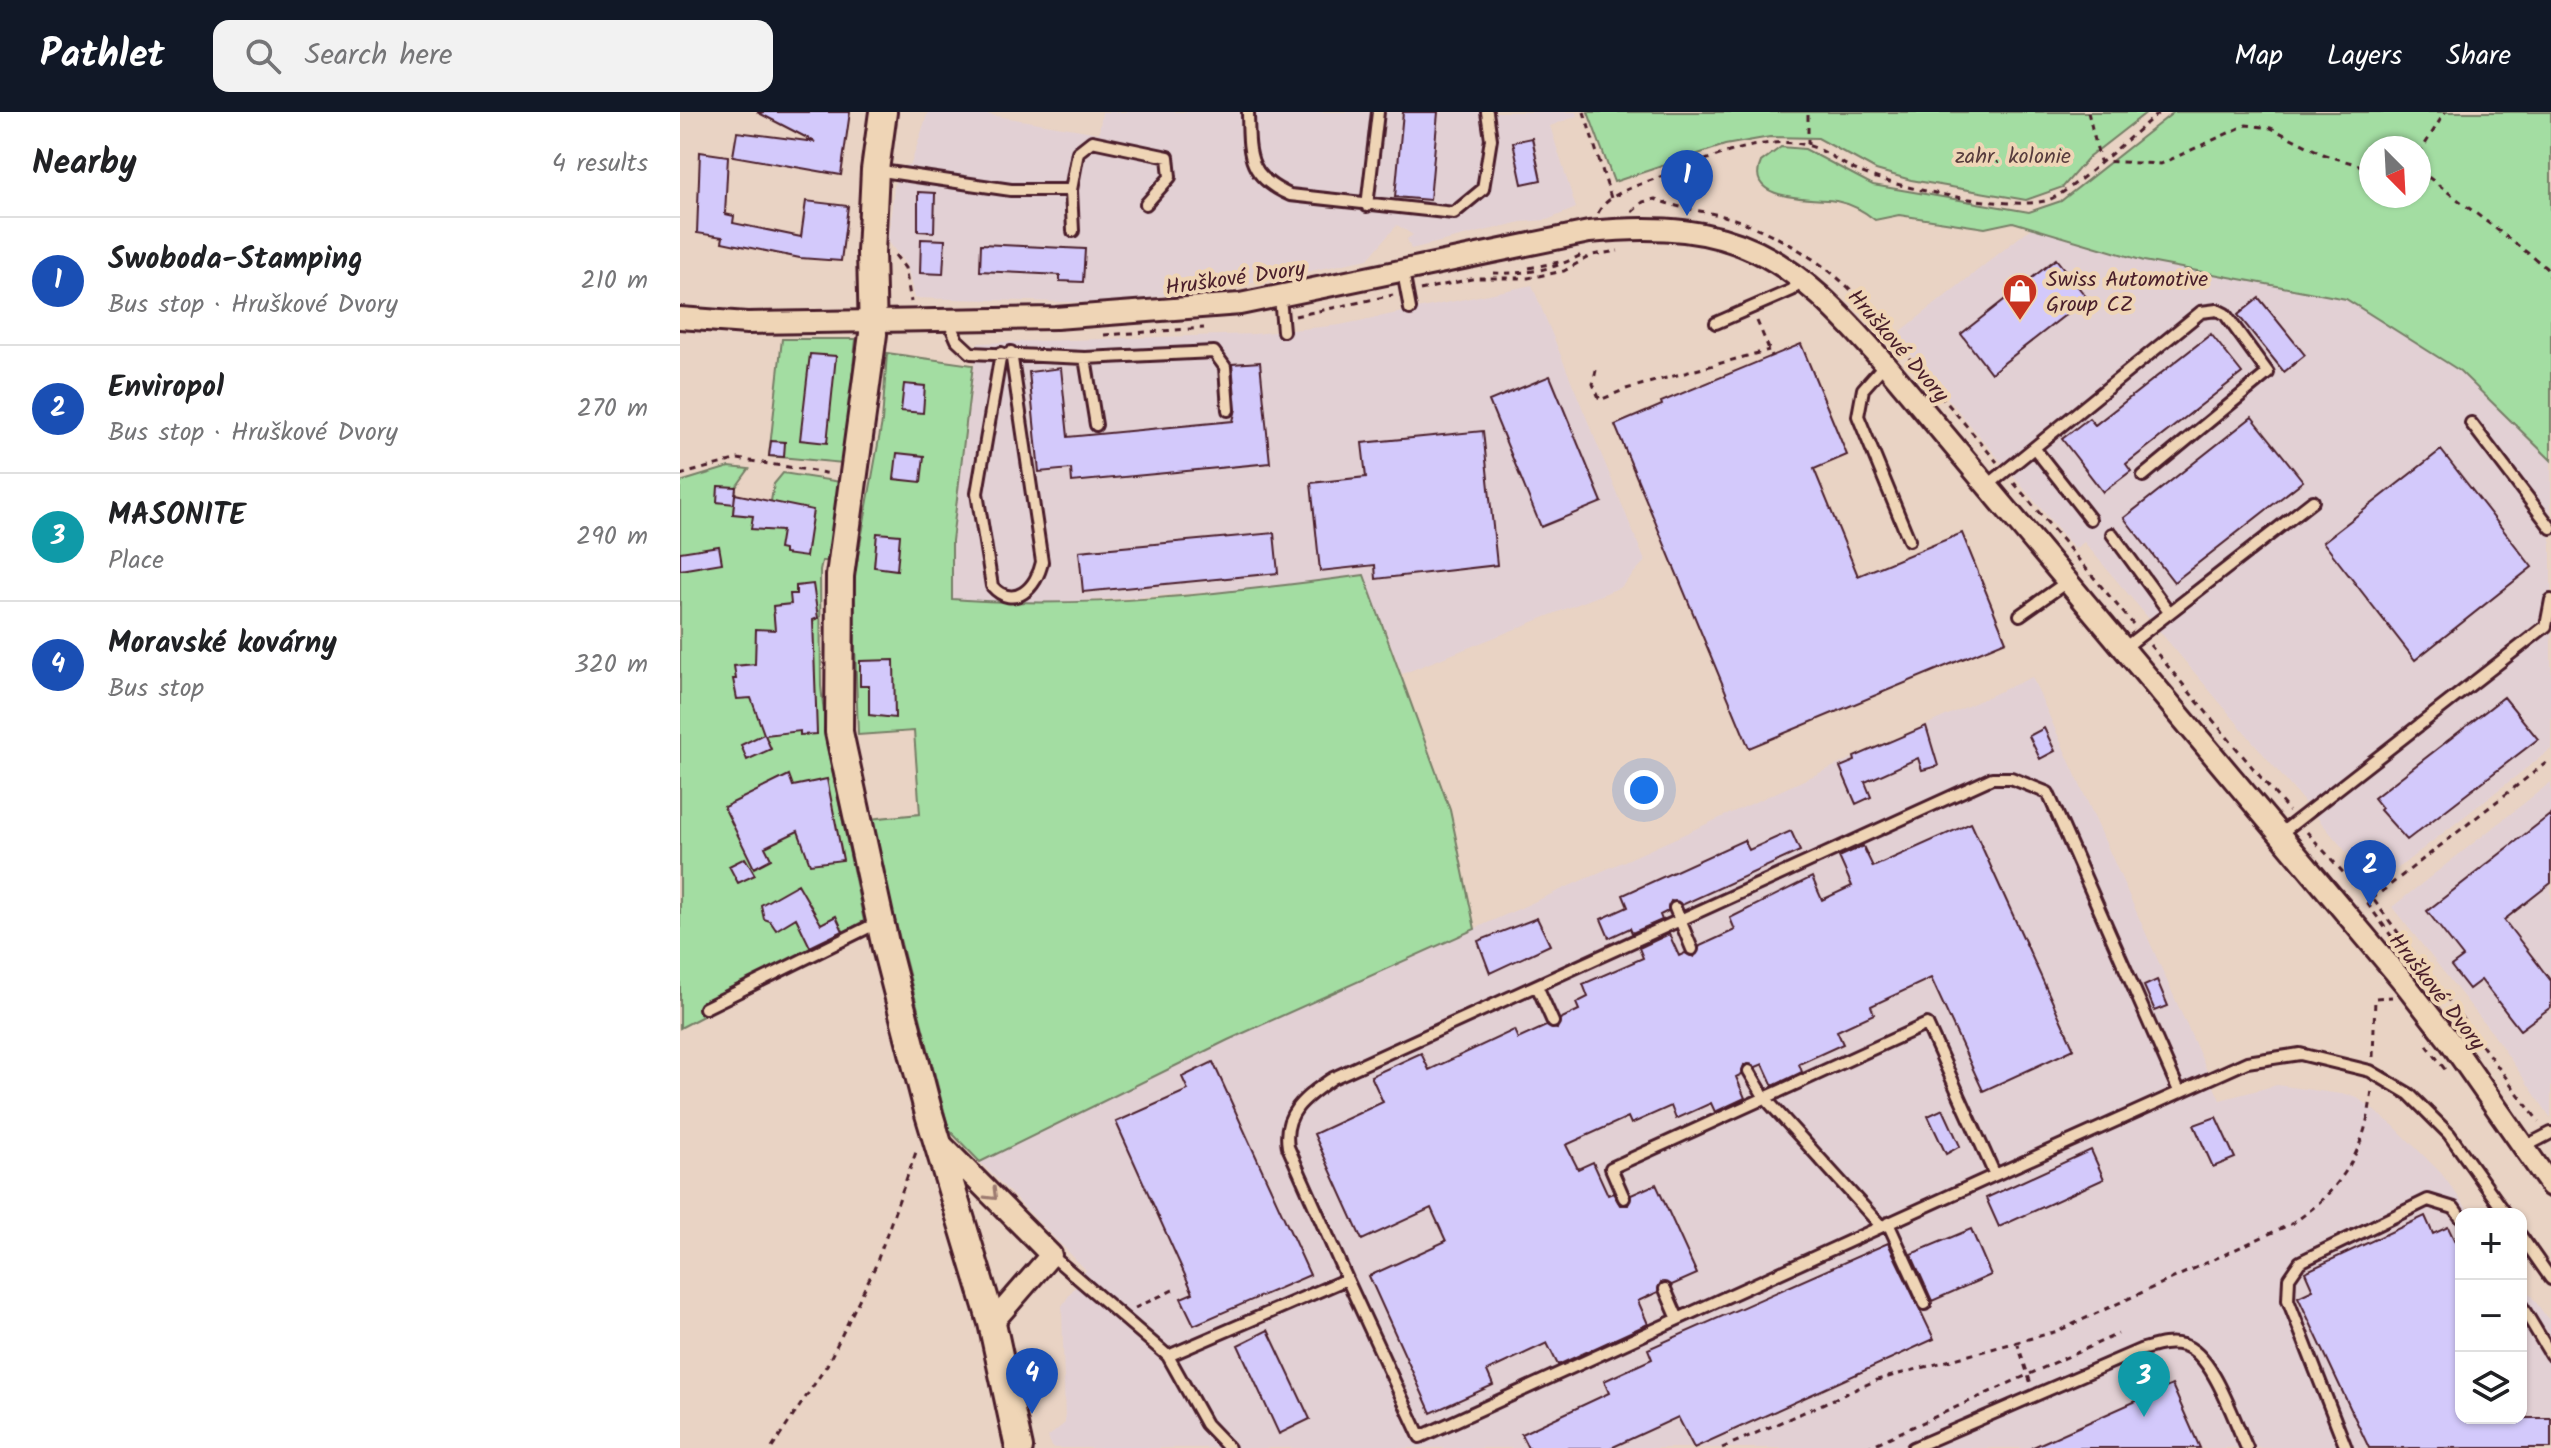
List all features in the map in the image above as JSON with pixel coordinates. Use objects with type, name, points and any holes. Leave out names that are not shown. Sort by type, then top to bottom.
[{"type":"street","points":[[883,112],[875,170],[871,252],[873,320],[855,480],[840,576],[839,732],[879,922],[929,1114],[992,1323],[1019,1448]]},
{"type":"street","name":"Hruškové Dvory","points":[[680,318],[747,323],[1154,313],[1405,282],[1589,232],[1653,227],[1700,232],[1765,255],[1804,278],[1830,301],[1885,364],[2406,985],[2551,1186]]},
{"type":"street","points":[[937,1140],[1051,1255],[992,1323]]},
{"type":"lane","points":[[1248,112],[1250,154],[1262,180],[1290,195],[1367,206],[1454,213],[1483,189],[1491,139],[1487,112]]},
{"type":"lane","points":[[1367,206],[1378,112]]},
{"type":"lane","points":[[1073,231],[1071,190],[1078,152],[1086,144],[1099,142],[1168,157],[1170,177],[1146,204]]},
{"type":"lane","points":[[875,170],[1011,190],[1071,190]]},
{"type":"lane","points":[[1716,323],[1792,290],[1804,278]]},
{"type":"lane","points":[[1405,282],[1410,309]]},
{"type":"lane","points":[[1280,297],[1283,331]]},
{"type":"lane","points":[[1987,486],[2201,312],[2217,310],[2225,314],[2268,373],[2143,476]]},
{"type":"lane","points":[[948,320],[964,349],[971,353],[1006,352],[1085,358],[1214,352],[1220,355],[1225,367],[1228,410]]},
{"type":"lane","points":[[1006,352],[1042,562],[1037,582],[1024,594],[1016,596],[997,592],[992,586],[977,493],[1006,352]]},
{"type":"lane","points":[[1085,358],[1096,425]]},
{"type":"lane","points":[[1885,364],[1863,389],[1858,416],[1909,540]]},
{"type":"lane","points":[[2471,423],[2551,528]]},
{"type":"lane","points":[[2035,449],[2090,519]]},
{"type":"lane","points":[[2123,649],[2313,501]]},
{"type":"lane","points":[[2112,534],[2169,612]]},
{"type":"lane","points":[[2020,615],[2068,581]]},
{"type":"lane","points":[[2280,834],[2546,626],[2551,600]]},
{"type":"lane","points":[[2179,1091],[2048,793],[2011,778],[1992,778],[1333,1078],[1303,1099],[1290,1118],[1285,1133],[1288,1147],[1420,1437],[2247,1062],[2300,1054],[2370,1071],[2409,1094],[2431,1113],[2502,1208]]},
{"type":"lane","points":[[1675,908],[1692,949]]},
{"type":"lane","points":[[705,1008],[879,922]]},
{"type":"lane","points":[[1537,986],[1553,1022]]},
{"type":"lane","points":[[1624,1198],[1611,1168],[1927,1024],[1995,1175]]},
{"type":"lane","points":[[1749,1071],[1765,1098],[1884,1225],[1925,1304]]},
{"type":"lane","points":[[2524,1147],[2550,1134]]},
{"type":"lane","points":[[2346,1448],[2288,1300],[2289,1278],[2300,1262],[2428,1200],[2455,1209]]},
{"type":"lane","points":[[2527,1245],[2551,1279]]},
{"type":"lane","points":[[1051,1255],[1168,1356],[1206,1424],[1226,1447]]},
{"type":"lane","points":[[1168,1356],[1347,1279]]},
{"type":"lane","points":[[1665,1289],[1678,1319]]},
{"type":"lane","points":[[2527,1315],[2551,1355]]},
{"type":"lane","points":[[1913,1448],[2140,1350],[2167,1342],[2185,1345],[2209,1365],[2247,1448]]},
{"type":"path","points":[[1584,112],[1611,198],[1690,166],[1757,146],[1808,145],[1861,173],[1921,189],[2023,204],[2050,200],[2160,112]]},
{"type":"path","points":[[1808,112],[1808,145]]},
{"type":"path","points":[[2088,112],[2100,161]]},
{"type":"path","points":[[2430,136],[2445,112]]},
{"type":"path","points":[[2100,161],[2161,164],[2246,125],[2271,128],[2325,155],[2359,165]]},
{"type":"path","points":[[2431,179],[2533,257],[2551,278]]},
{"type":"path","points":[[1596,218],[1603,217]]},
{"type":"path","points":[[890,249],[905,268],[912,302]]},
{"type":"path","points":[[1282,318],[1405,282],[1528,278],[1561,271],[1592,255],[1628,250]]},
{"type":"path","points":[[1529,268],[1559,262],[1561,271]]},
{"type":"path","points":[[1846,285],[2296,819],[2349,879],[2373,899],[2550,1134]]},
{"type":"path","points":[[1772,356],[1757,321],[1782,310],[1773,299]]},
{"type":"path","points":[[1096,335],[1209,327]]},
{"type":"path","points":[[1596,370],[1593,384],[1600,400],[1626,389],[1769,350]]},
{"type":"path","points":[[680,475],[738,459],[855,480]]},
{"type":"path","points":[[2398,947],[2367,903],[2551,759]]},
{"type":"path","points":[[1722,1448],[1877,1380],[2058,1331],[2104,1313],[2258,1242],[2312,1211],[2336,1187],[2361,1145],[2369,1117],[2372,1080],[2367,1078],[2375,998],[2392,997],[2406,985]]},
{"type":"path","points":[[772,1448],[827,1365],[875,1267],[929,1114]]},
{"type":"path","points":[[1126,1312],[1175,1289]]},
{"type":"path","points":[[1866,1448],[2118,1334]]},
{"type":"path","points":[[2017,1342],[2027,1373]]},
{"type":"shaded area","points":[[928,112],[973,112],[1099,133],[1102,112],[1576,112],[1577,116],[1550,126],[1576,208],[1547,220],[1521,222],[1411,249],[1407,239],[1413,235],[1397,225],[1368,259],[1228,288],[1108,303],[914,298],[907,266],[888,241],[896,169],[911,164]]},
{"type":"shaded area","points":[[2031,228],[2144,261],[2346,299],[2460,371],[2551,460],[2551,749],[2375,886],[2084,542],[2075,549],[1895,336]]},
{"type":"shaded area","points":[[1532,285],[1645,561],[1621,587],[1402,674],[1364,575],[1269,588],[1082,601],[1009,604],[952,599],[952,541],[977,343],[1254,334],[1340,325]]},
{"type":"shaded area","points":[[2032,677],[2220,1100],[2277,1085],[2355,1096],[2394,1126],[2441,1173],[2467,1208],[2455,1208],[2455,1424],[2527,1424],[2527,1290],[2551,1323],[2551,1448],[1052,1448],[1048,1437],[1065,1423],[1062,1306],[1086,1270],[980,1162],[1228,1040]]},
{"type":"shaded area","points":[[2551,782],[2551,1118],[2493,1034],[2392,907]]},
{"type":"green space","name":"zahr. kolonie","points":[[1588,112],[2147,112],[2088,158],[2063,187],[2026,200],[1911,180],[1876,170],[1818,138],[1770,137],[1725,145],[1614,182]]},
{"type":"green space","points":[[2174,112],[2551,112],[2551,460],[2460,371],[2346,299],[2144,261],[2013,222],[1985,228],[1899,215],[1875,220],[1842,202],[1798,198],[1771,191],[1762,185],[1758,175],[1761,162],[1781,147],[1805,149],[1873,185],[2029,212],[2061,201]]},
{"type":"green space","points":[[782,339],[856,339],[843,463],[769,456]]},
{"type":"green space","points":[[887,353],[973,365],[952,541],[952,599],[1107,601],[1262,588],[1364,575],[1450,810],[1475,929],[1228,1040],[980,1162],[949,1130],[869,819],[920,814],[914,731],[858,735],[853,584],[882,422]]},
{"type":"green space","points":[[729,467],[749,469],[736,487],[733,513],[768,518],[774,484],[783,473],[841,482],[827,561],[822,561],[820,570],[821,686],[828,751],[864,921],[702,1007],[705,1015],[680,1028],[680,482]]},
{"type":"building","points":[[757,112],[850,112],[841,175],[733,156],[737,132],[815,142]]},
{"type":"building","points":[[1403,112],[1438,112],[1430,200],[1395,197]]},
{"type":"building","points":[[1532,138],[1541,180],[1522,184],[1513,142]]},
{"type":"building","points":[[700,152],[728,156],[725,214],[734,216],[733,223],[801,237],[806,201],[848,206],[841,261],[800,258],[722,242],[723,237],[697,233]]},
{"type":"building","points":[[918,192],[935,193],[934,232],[918,231]]},
{"type":"building","points":[[921,239],[945,240],[943,274],[920,273]]},
{"type":"building","points":[[981,244],[1085,249],[1083,282],[1060,281],[1060,275],[980,271]]},
{"type":"building","points":[[2056,259],[2087,298],[1991,373],[1961,334]]},
{"type":"building","points":[[2259,298],[2305,355],[2284,372],[2238,315]]},
{"type":"building","points":[[2211,334],[2242,373],[2126,464],[2131,471],[2103,492],[2062,439],[2089,418],[2095,425]]},
{"type":"building","points":[[1801,344],[1847,455],[1814,469],[1858,576],[1962,533],[2006,641],[1749,748],[1615,425],[1662,405],[1661,402]]},
{"type":"building","points":[[810,354],[836,356],[827,443],[800,440]]},
{"type":"building","points":[[1260,362],[1270,463],[1072,482],[1071,469],[1039,472],[1029,372],[1061,368],[1068,437],[1233,421],[1236,409],[1232,364]]},
{"type":"building","points":[[1550,376],[1602,502],[1541,527],[1489,401]]},
{"type":"building","points":[[904,384],[925,386],[923,413],[901,411]]},
{"type":"building","points":[[2252,417],[2303,481],[2174,582],[2124,518]]},
{"type":"building","points":[[1483,431],[1497,565],[1376,579],[1375,565],[1320,571],[1311,483],[1366,477],[1362,443]]},
{"type":"building","points":[[771,441],[785,442],[784,457],[769,456]]},
{"type":"building","points":[[2441,450],[2532,567],[2415,660],[2323,542]]},
{"type":"building","points":[[897,453],[924,456],[921,482],[894,479]]},
{"type":"building","points":[[718,486],[736,487],[734,504],[717,502]]},
{"type":"building","points":[[735,494],[813,510],[806,557],[784,554],[784,550],[779,549],[782,531],[751,529],[753,516],[733,514]]},
{"type":"building","points":[[877,533],[900,535],[897,570],[874,567]]},
{"type":"building","points":[[1274,533],[1278,573],[1083,592],[1079,551]]},
{"type":"building","points":[[719,546],[722,563],[680,570],[680,552]]},
{"type":"building","points":[[813,584],[818,618],[813,620],[817,734],[800,735],[800,731],[765,735],[771,749],[747,760],[741,745],[764,734],[751,698],[737,699],[734,666],[755,664],[756,629],[775,630],[773,606],[791,604],[790,594],[796,594],[796,586]]},
{"type":"building","points":[[894,660],[895,718],[869,715],[869,686],[860,686],[860,661]]},
{"type":"building","points":[[2504,697],[2538,739],[2407,840],[2380,810],[2382,808],[2374,798]]},
{"type":"building","points":[[1926,726],[1938,766],[1922,770],[1918,758],[1865,782],[1871,797],[1856,804],[1840,767],[1855,761],[1854,757]]},
{"type":"building","points":[[2044,728],[2055,751],[2040,759],[2029,736]]},
{"type":"building","points":[[789,775],[793,786],[827,779],[843,860],[810,864],[798,831],[765,847],[771,859],[754,868],[724,807]]},
{"type":"building","points":[[2551,814],[2551,883],[2504,920],[2551,981],[2551,1007],[2520,1030],[2481,980],[2469,989],[2451,966],[2463,957],[2427,911]]},
{"type":"building","points":[[1971,823],[2074,1049],[1983,1091],[1931,978],[1871,1006],[1874,1014],[1837,1031],[1843,1044],[1799,1064],[1802,1072],[1773,1086],[1763,1064],[1756,1067],[1744,1065],[1742,1074],[1736,1077],[1745,1098],[1715,1112],[1711,1103],[1676,1119],[1671,1106],[1631,1124],[1628,1117],[1566,1145],[1578,1169],[1593,1162],[1608,1195],[1613,1193],[1620,1205],[1628,1205],[1631,1195],[1656,1184],[1697,1274],[1672,1285],[1661,1282],[1658,1292],[1638,1301],[1648,1324],[1558,1365],[1547,1343],[1487,1371],[1493,1385],[1431,1413],[1369,1276],[1446,1241],[1431,1208],[1362,1240],[1314,1134],[1383,1102],[1371,1076],[1421,1053],[1429,1070],[1514,1030],[1518,1039],[1546,1026],[1557,1029],[1560,1019],[1579,1010],[1576,1003],[1588,997],[1583,984],[1643,958],[1639,948],[1669,934],[1679,956],[1685,953],[1694,957],[1700,946],[1735,930],[1730,918],[1812,877],[1822,900],[1852,886],[1839,857],[1863,846],[1873,867]]},
{"type":"building","points":[[1791,831],[1800,851],[1682,905],[1671,901],[1668,911],[1660,915],[1662,920],[1632,933],[1630,928],[1609,938],[1601,919],[1628,907],[1623,895],[1744,840],[1749,850]]},
{"type":"building","points":[[745,858],[755,875],[738,883],[729,866]]},
{"type":"building","points":[[798,884],[821,924],[836,916],[843,931],[810,947],[796,918],[776,930],[770,921],[764,919],[761,905]]},
{"type":"building","points":[[1537,918],[1550,945],[1490,973],[1478,941]]},
{"type":"building","points":[[2157,980],[2168,1006],[2155,1011],[2144,986]]},
{"type":"building","points":[[1213,1062],[1310,1275],[1194,1325],[1181,1298],[1193,1293],[1116,1122],[1188,1090],[1182,1077]]},
{"type":"building","points":[[1943,1109],[1960,1146],[1946,1154],[1928,1116]]},
{"type":"building","points":[[2216,1117],[2235,1158],[2213,1167],[2194,1125]]},
{"type":"building","points":[[2091,1150],[2104,1179],[1999,1227],[1986,1198]]},
{"type":"building","points":[[2425,1216],[2433,1234],[2448,1227],[2455,1242],[2455,1424],[2527,1424],[2527,1418],[2551,1418],[2551,1448],[2369,1448],[2298,1297],[2313,1290],[2305,1272]]},
{"type":"building","points":[[1971,1229],[1991,1275],[1932,1301],[1911,1254]]},
{"type":"building","points":[[1888,1243],[1934,1339],[1694,1448],[1678,1417],[1611,1448],[1528,1448],[1521,1434],[1609,1393],[1604,1381],[1652,1359],[1648,1349]]},
{"type":"building","points":[[1268,1330],[1310,1419],[1279,1434],[1238,1345]]},
{"type":"building","points":[[2172,1385],[2200,1448],[2031,1448]]},
{"type":"place","name":"Swoboda-Stamping","points":[[1687,216]]},
{"type":"place","name":"Swiss Automotive Group CZ","points":[[2020,322]]},
{"type":"place","name":"Enviropol","points":[[2370,906]]},
{"type":"place","name":"Moravské kovárny","points":[[1032,1414]]},
{"type":"place","name":"MASONITE","points":[[2144,1417]]}]
